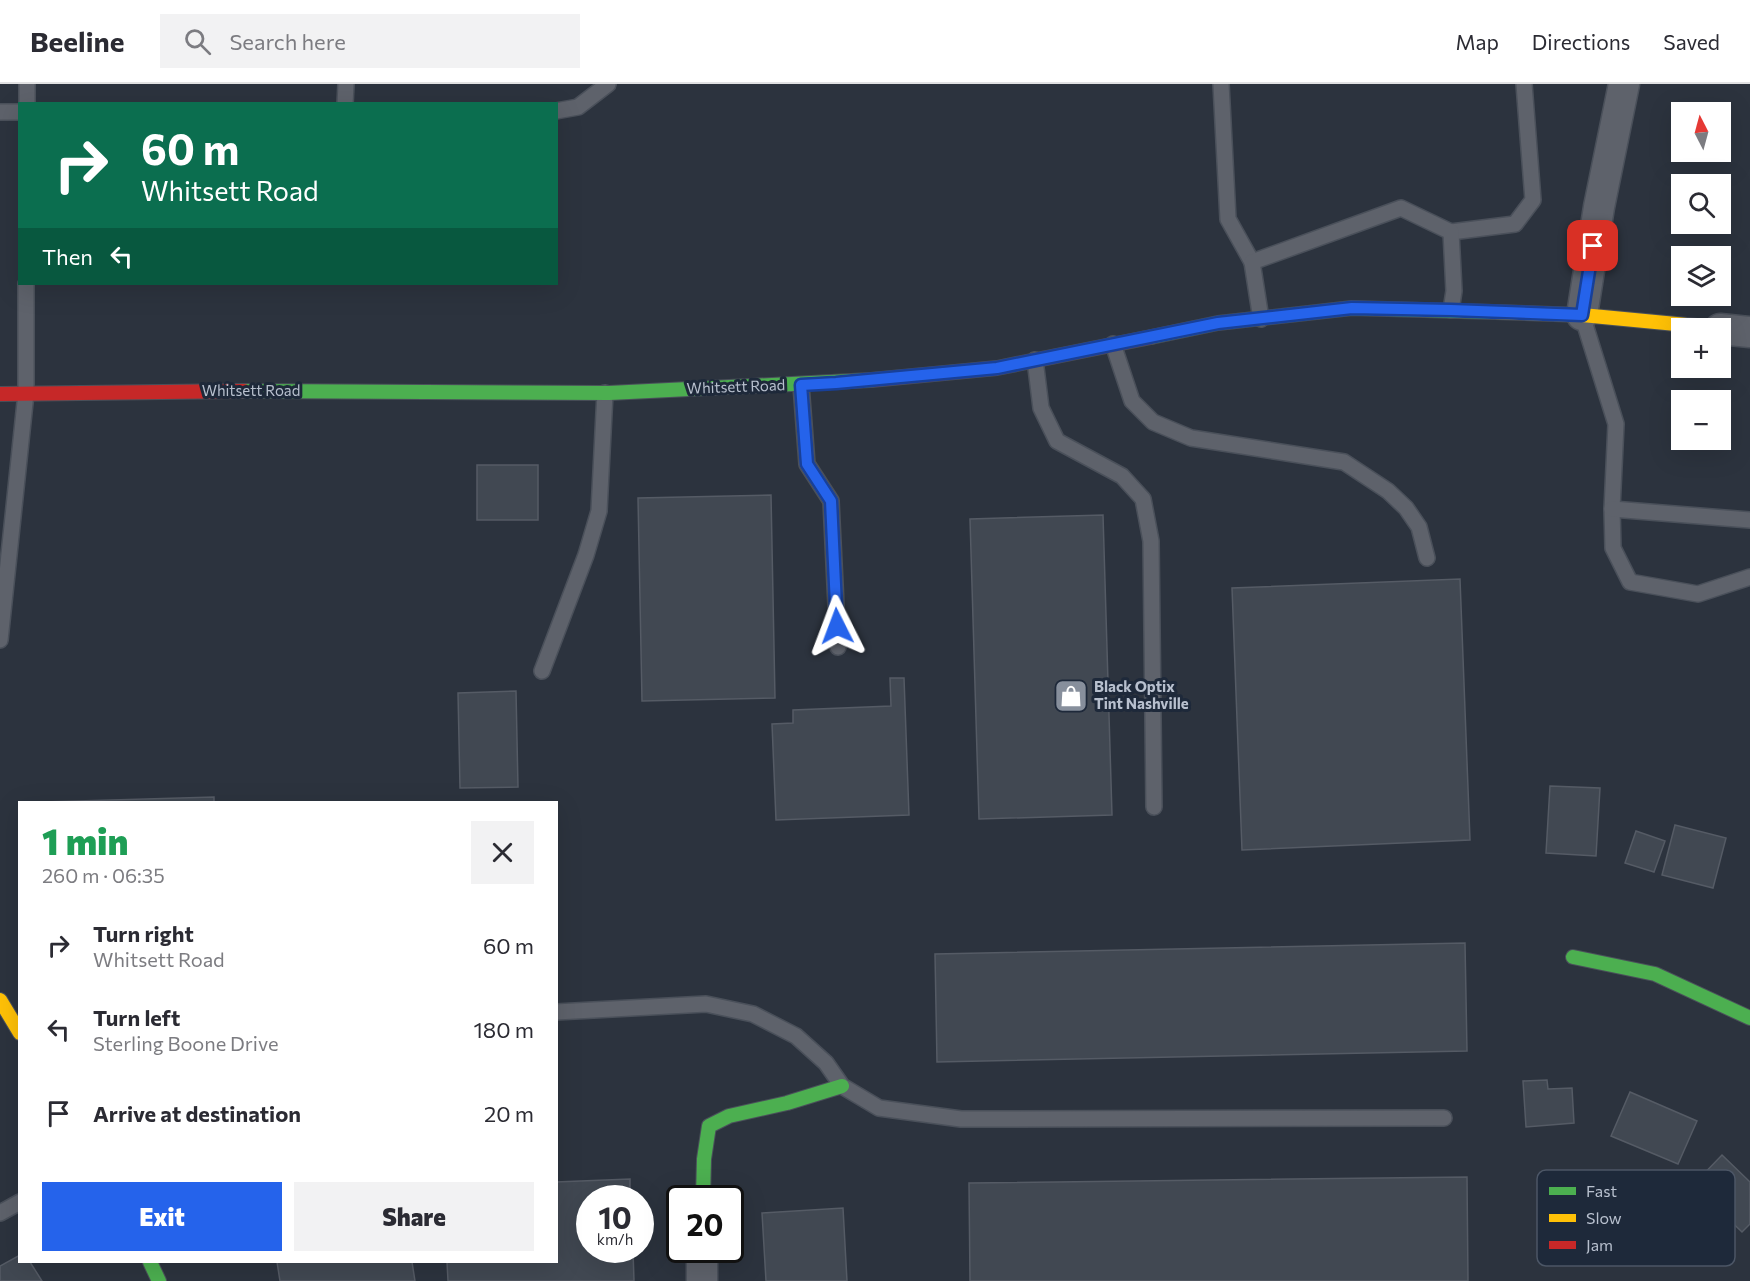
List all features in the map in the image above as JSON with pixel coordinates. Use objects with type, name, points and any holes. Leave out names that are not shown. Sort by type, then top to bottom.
[{"type":"street","points":[[1582,315],[1599,207],[1624,84]]},
{"type":"street","name":"Whitsett Road","points":[[0,394],[245,391],[604,393],[836,383],[985,369],[1218,323],[1352,308],[1582,315],[1671,324]]},
{"type":"street","name":"Whitsett Road","points":[[1731,330],[1750,332]]},
{"type":"street","points":[[1573,957],[1655,974],[1750,1018]]},
{"type":"street","points":[[0,1000],[18,1030]]},
{"type":"street","points":[[703,1185],[704,1159],[709,1126],[729,1116],[787,1103],[842,1086]]},
{"type":"street","points":[[150,1263],[159,1281]]},
{"type":"street","points":[[702,1263],[702,1281]]},
{"type":"lane","points":[[27,84],[27,102]]},
{"type":"lane","points":[[345,102],[346,84]]},
{"type":"lane","points":[[558,111],[578,107],[608,84]]},
{"type":"lane","points":[[1221,84],[1228,219],[1252,262],[1261,319]]},
{"type":"lane","points":[[1252,262],[1401,208],[1451,232],[1515,224],[1533,200],[1524,84]]},
{"type":"lane","points":[[0,111],[18,112]]},
{"type":"lane","points":[[1451,232],[1454,291],[1451,310]]},
{"type":"lane","points":[[0,640],[26,393],[26,285]]},
{"type":"lane","points":[[1582,315],[1616,424],[1612,509],[1613,548],[1630,582],[1698,594],[1750,577]]},
{"type":"lane","points":[[1113,344],[1132,401],[1153,422],[1191,438],[1344,462],[1388,491],[1406,508],[1419,527],[1427,558]]},
{"type":"lane","points":[[1035,360],[1041,408],[1057,441],[1122,476],[1143,499],[1151,541],[1154,807]]},
{"type":"lane","points":[[801,385],[807,464],[831,501],[838,647]]},
{"type":"lane","points":[[542,671],[586,555],[599,511],[604,393]]},
{"type":"lane","points":[[1612,509],[1750,520]]},
{"type":"lane","points":[[558,1012],[706,1004],[753,1014],[796,1036],[826,1063],[842,1086],[879,1108],[961,1119],[1444,1118]]},
{"type":"lane","points":[[0,1213],[18,1203]]},
{"type":"building","points":[[477,465],[538,465],[538,520],[477,520]]},
{"type":"building","points":[[771,495],[775,698],[642,701],[638,498]]},
{"type":"building","points":[[1103,515],[1112,815],[979,819],[970,519]]},
{"type":"building","points":[[1460,579],[1470,840],[1242,850],[1232,588]]},
{"type":"building","points":[[890,678],[904,678],[909,815],[776,820],[772,724],[793,723],[793,710],[891,706]]},
{"type":"building","points":[[516,691],[518,787],[460,788],[458,693]]},
{"type":"building","points":[[1550,786],[1600,788],[1596,856],[1546,853]]},
{"type":"building","points":[[214,797],[214,801],[76,801]]},
{"type":"building","points":[[1675,825],[1726,838],[1713,888],[1662,875]]},
{"type":"building","points":[[1636,831],[1665,841],[1654,872],[1625,863]]},
{"type":"building","points":[[1465,943],[1467,1051],[937,1062],[935,954]]},
{"type":"building","points":[[1547,1080],[1548,1089],[1572,1088],[1574,1123],[1526,1127],[1523,1081]]},
{"type":"building","points":[[1630,1092],[1697,1121],[1678,1164],[1611,1136]]},
{"type":"building","points":[[1722,1155],[1750,1182],[1750,1224],[1742,1232],[1735,1225],[1735,1170],[1708,1170]]},
{"type":"building","points":[[1467,1177],[1468,1281],[970,1281],[969,1183]]},
{"type":"building","points":[[630,1179],[630,1185],[576,1185],[576,1263],[633,1263],[634,1281],[448,1281],[447,1263],[558,1263],[558,1182]]},
{"type":"building","points":[[843,1208],[847,1281],[766,1281],[762,1213]]},
{"type":"building","points":[[18,1256],[18,1263],[31,1263],[42,1281],[0,1281],[0,1266]]},
{"type":"building","points":[[277,1263],[412,1263],[415,1281],[280,1281]]},
{"type":"traffic: fast","points":[[1151,337],[1218,323],[1352,308],[1495,312]]},
{"type":"traffic: fast","points":[[244,391],[609,393],[871,380]]},
{"type":"traffic: fast","points":[[1573,957],[1655,974],[1750,1018]]},
{"type":"traffic: fast","points":[[703,1185],[704,1159],[709,1126],[729,1116],[787,1103],[842,1086]]},
{"type":"traffic: fast","points":[[150,1263],[159,1281]]},
{"type":"traffic: slow","points":[[1495,312],[1582,315],[1671,324]]},
{"type":"traffic: slow","points":[[0,1000],[18,1030]]},
{"type":"traffic: jam","points":[[871,380],[997,368],[1151,337]]},
{"type":"traffic: jam","points":[[0,394],[244,391]]},
{"type":"place","name":"Black Optix Tint Nashville","points":[[1071,696]]},
{"type":"route","points":[[837,626],[831,501],[807,464],[801,385],[997,368],[1218,323],[1352,308],[1582,315],[1593,246]]}]
